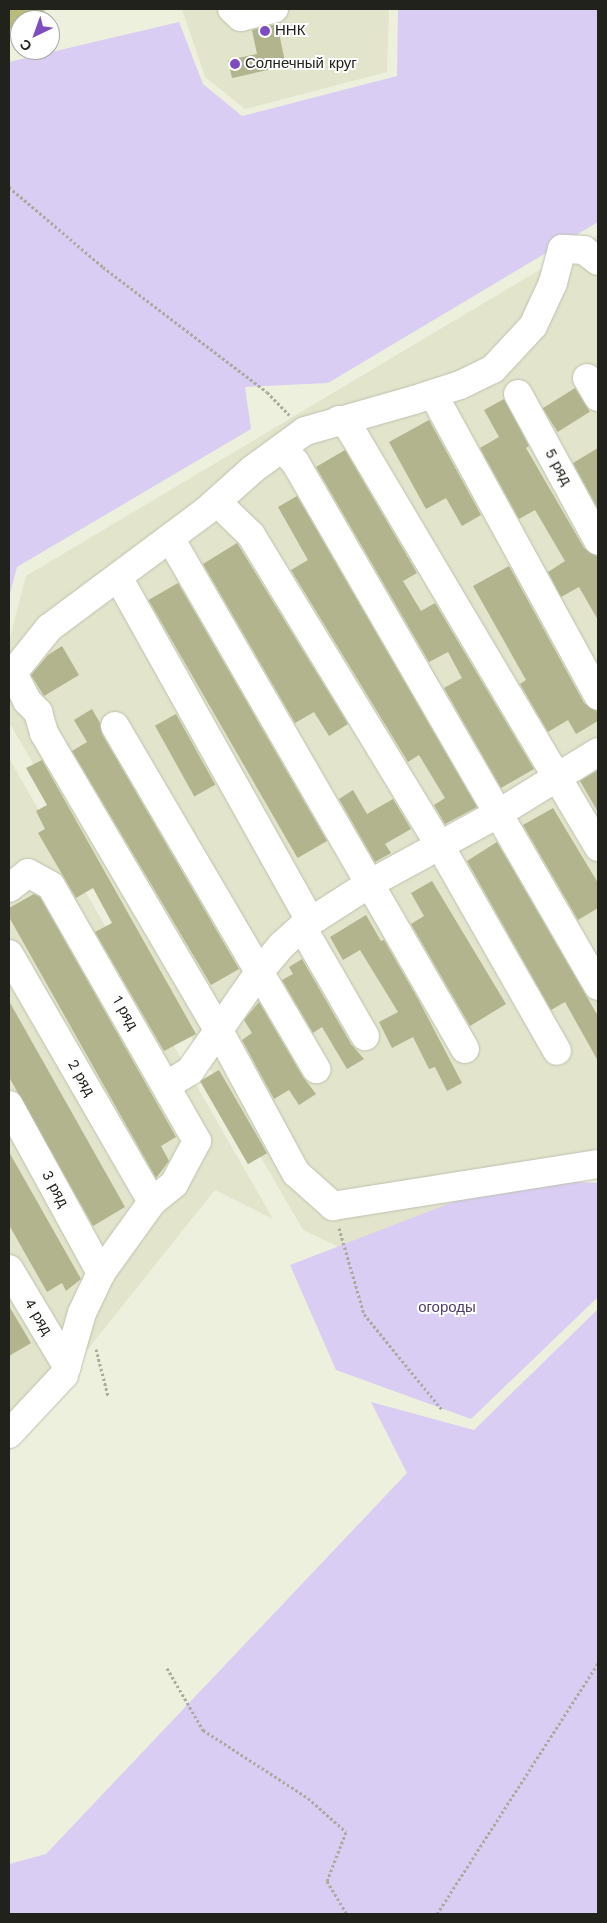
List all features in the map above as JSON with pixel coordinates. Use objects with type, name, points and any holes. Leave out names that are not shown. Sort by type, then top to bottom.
[{"type":"main road","points":[[9,14],[29,9]]},
{"type":"street","points":[[232,9],[241,17],[274,9]]},
{"type":"street","points":[[598,261],[584,250],[562,249],[553,283],[533,326],[493,368],[433,394],[305,431],[217,502],[48,628],[14,673],[27,701],[38,712],[44,733],[218,1029],[296,1173],[333,1206],[598,1164]]},
{"type":"street","points":[[433,394],[598,696]]},
{"type":"street","name":"5 ряд","points":[[518,394],[598,541]]},
{"type":"street","points":[[339,420],[347,425],[355,438],[559,776],[598,847]]},
{"type":"street","points":[[282,449],[295,462],[598,986]]},
{"type":"street","points":[[217,502],[251,535],[439,844],[557,1051]]},
{"type":"street","points":[[170,538],[465,1049]]},
{"type":"street","points":[[118,577],[365,1036]]},
{"type":"street","points":[[115,726],[316,1069]]},
{"type":"street","points":[[167,1085],[190,1071],[260,971],[282,945],[306,924],[369,884],[439,844],[499,813],[598,752]]},
{"type":"street","name":"1 ряд","points":[[9,888],[28,874],[51,886],[167,1085],[197,1141],[174,1184],[152,1202]]},
{"type":"street","name":"2 ряд","points":[[9,954],[152,1202]]},
{"type":"street","name":"3 ряд","points":[[9,1104],[101,1273]]},
{"type":"street","points":[[9,1431],[64,1375],[82,1313],[101,1273],[152,1202]]},
{"type":"street","name":"4 ряд","points":[[9,1269],[67,1366]]},
{"type":"path","points":[[9,187],[103,266],[267,392],[305,431]]},
{"type":"path","points":[[333,1206],[364,1314],[443,1410]]},
{"type":"path","points":[[437,1914],[598,1663]]},
{"type":"path","points":[[167,1668],[203,1730],[308,1798],[346,1832],[326,1881],[347,1914]]},
{"type":"shaded area","points":[[182,9],[389,9],[387,72],[245,109],[205,77]]},
{"type":"shaded area","points":[[598,235],[598,1147],[394,1273],[303,1230],[9,722],[9,641],[26,576]]},
{"type":"shaded area","points":[[9,758],[273,1219],[215,1190],[9,1448]]},
{"type":"green space","points":[[398,9],[598,9],[598,222],[328,383],[245,387],[251,429],[17,567],[9,598],[9,62],[18,60],[60,60],[60,50],[179,22],[203,84],[242,116],[397,76]]},
{"type":"green space","name":"огороды","points":[[562,1181],[598,1183],[598,1297],[471,1419],[336,1370],[290,1265],[466,1197]]},
{"type":"green space","points":[[598,1309],[598,1914],[9,1914],[9,1864],[46,1854],[407,1473],[371,1402],[474,1430]]},
{"type":"building","name":"ННК","points":[[277,24],[286,66],[232,78],[228,60],[257,54],[252,30]]},
{"type":"building","points":[[575,388],[590,412],[558,432],[543,408]]},
{"type":"building","points":[[504,399],[529,446],[526,448],[584,548],[598,557],[598,620],[579,587],[561,597],[548,572],[565,561],[535,510],[519,519],[480,448],[499,437],[484,410]]},
{"type":"building","points":[[429,420],[481,515],[462,526],[446,498],[426,509],[389,442]]},
{"type":"building","points":[[598,448],[598,509],[573,463]]},
{"type":"building","points":[[345,450],[417,573],[403,581],[421,611],[435,603],[534,769],[501,788],[444,688],[462,678],[448,652],[429,662],[316,467]]},
{"type":"building","points":[[297,496],[477,807],[445,824],[434,805],[445,798],[419,755],[408,762],[291,570],[308,560],[278,507]]},
{"type":"building","points":[[237,543],[348,724],[329,736],[314,712],[295,723],[203,564]]},
{"type":"building","points":[[509,566],[584,703],[598,712],[598,721],[576,734],[568,720],[548,732],[520,684],[526,680],[473,586]]},
{"type":"building","points":[[178,583],[327,841],[298,858],[149,600]]},
{"type":"building","points":[[62,646],[79,675],[44,696],[31,675],[48,655]]},
{"type":"building","points":[[92,709],[100,723],[102,734],[239,969],[211,985],[72,751],[87,742],[74,720]]},
{"type":"building","points":[[176,714],[215,785],[194,796],[155,726]]},
{"type":"building","points":[[42,760],[196,1034],[164,1051],[95,932],[112,923],[93,888],[76,898],[38,833],[45,829],[36,811],[47,805],[26,768]]},
{"type":"building","points":[[598,770],[598,812],[580,781]]},
{"type":"building","points":[[353,790],[367,814],[393,799],[411,829],[385,844],[391,853],[375,862],[339,799]]},
{"type":"building","points":[[553,808],[598,883],[598,908],[578,920],[523,825]]},
{"type":"building","points":[[497,842],[598,1016],[598,1061],[565,1002],[551,1010],[467,861]]},
{"type":"building","points":[[432,881],[506,1004],[470,1026],[411,924],[424,916],[411,893]]},
{"type":"building","points":[[34,894],[40,897],[176,1137],[161,1146],[169,1161],[156,1178],[9,917],[9,908]]},
{"type":"building","points":[[366,915],[381,941],[384,940],[418,999],[462,1083],[447,1091],[435,1067],[429,1069],[413,1037],[392,1048],[379,1022],[398,1012],[360,950],[343,960],[330,937]]},
{"type":"building","points":[[302,959],[351,1044],[364,1059],[347,1069],[322,1027],[313,1033],[282,980],[293,974],[289,967]]},
{"type":"building","points":[[9,1001],[125,1207],[93,1226],[9,1077]]},
{"type":"building","points":[[259,1002],[303,1077],[316,1094],[299,1105],[289,1090],[274,1099],[242,1040],[252,1033],[244,1020]]},
{"type":"building","points":[[219,1070],[267,1153],[248,1164],[200,1081]]},
{"type":"building","points":[[9,1152],[81,1279],[66,1291],[62,1283],[47,1292],[9,1225]]},
{"type":"building","points":[[9,1306],[31,1343],[9,1356]]},
{"type":"place","name":"ННК","points":[[265,31]]},
{"type":"place","name":"Солнечный круг","points":[[235,64]]}]
